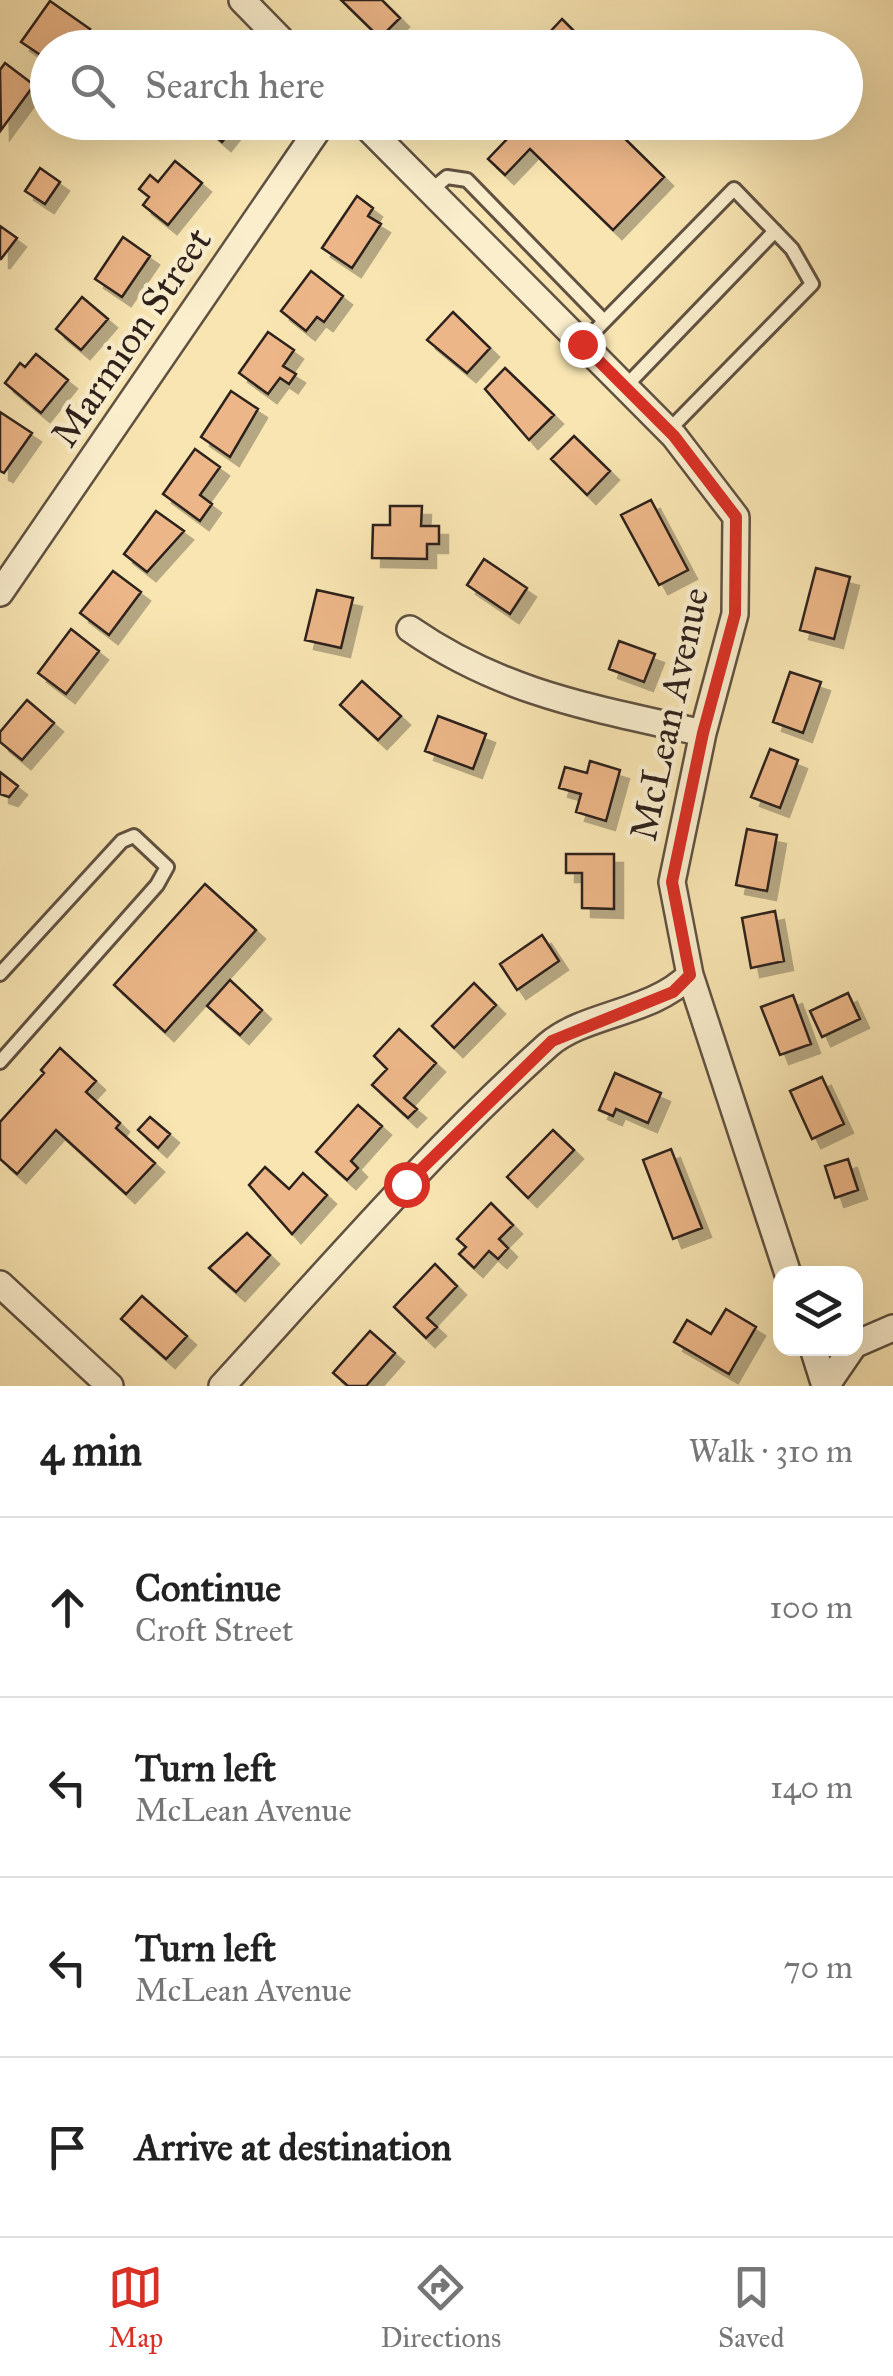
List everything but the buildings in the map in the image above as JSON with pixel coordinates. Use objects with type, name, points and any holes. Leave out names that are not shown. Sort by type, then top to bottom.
[{"type":"street","points":[[242,0],[271,30]]},
{"type":"street","name":"Marmion Street","points":[[0,593],[311,140]]},
{"type":"street","name":"McLean Avenue","points":[[380,140],[668,430],[736,517],[735,614],[703,733],[672,882],[690,975],[785,1266]]},
{"type":"street","points":[[410,629],[459,663],[553,698],[703,733]]},
{"type":"street","points":[[222,1386],[406,1184],[552,1041],[673,992],[690,975]]},
{"type":"street","points":[[0,1284],[110,1386]]},
{"type":"street","points":[[863,1342],[893,1328]]},
{"type":"street","points":[[816,1356],[826,1386]]},
{"type":"street","points":[[826,1386],[847,1356]]},
{"type":"lane","points":[[430,191],[447,176],[467,180],[604,321]]},
{"type":"lane","points":[[582,344],[734,189],[792,249],[812,284],[668,430]]},
{"type":"lane","points":[[625,387],[775,231]]},
{"type":"lane","points":[[0,974],[122,841],[134,836],[166,867],[157,885],[0,1062]]},
{"type":"route","points":[[406,1184],[552,1041],[673,992],[690,975],[672,882],[703,733],[735,614],[736,517],[674,436],[582,344]]}]
